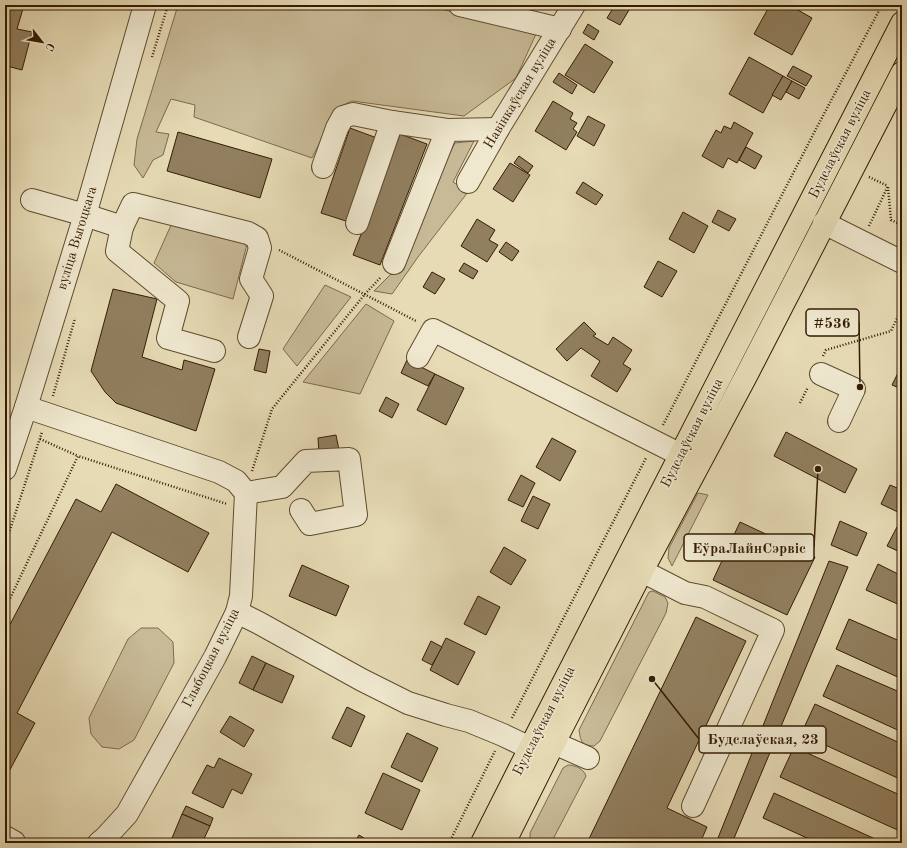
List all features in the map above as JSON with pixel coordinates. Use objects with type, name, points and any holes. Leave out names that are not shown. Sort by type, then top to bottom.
[{"type":"main road","name":"Будслаўская вуліца","points":[[482,843],[902,23]]},
{"type":"main road","name":"Будслаўская вуліца","points":[[504,843],[642,571],[746,376],[902,73]]},
{"type":"street","name":"вуліца Выгоцкага","points":[[5,469],[26,407],[85,215],[145,5]]},
{"type":"street","points":[[460,5],[560,29]]},
{"type":"street","name":"Навінкаўская вуліца","points":[[468,182],[498,128],[574,5]]},
{"type":"street","points":[[323,167],[337,128],[344,117],[353,114],[392,122],[446,130],[498,128]]},
{"type":"street","points":[[357,222],[392,122]]},
{"type":"street","points":[[394,263],[446,130]]},
{"type":"street","points":[[32,200],[122,227]]},
{"type":"street","points":[[214,351],[168,338],[178,301],[117,251],[122,227],[133,204],[248,233],[257,238],[260,248],[251,279],[262,296],[249,337]]},
{"type":"street","points":[[824,224],[902,262]]},
{"type":"street","points":[[418,357],[433,330],[681,455]]},
{"type":"street","points":[[818,371],[854,390],[838,421]]},
{"type":"street","points":[[26,407],[219,472],[236,481],[245,501],[282,487],[306,461],[349,459],[356,515],[310,524],[301,510]]},
{"type":"street","name":"Глыбоцкая вуліца","points":[[99,843],[127,814],[215,657],[237,612],[241,596],[245,501]]},
{"type":"street","points":[[642,571],[685,593],[705,597],[773,630],[693,806]]},
{"type":"street","points":[[237,612],[362,680],[408,703],[469,722],[503,735],[530,748]]},
{"type":"street","points":[[554,743],[588,758]]},
{"type":"path","points":[[449,843],[503,735],[817,127],[882,5]]},
{"type":"path","points":[[888,186],[891,220],[902,225]]},
{"type":"path","points":[[257,238],[433,330]]},
{"type":"path","points":[[40,439],[78,456],[245,501],[272,409],[365,294],[394,263]]},
{"type":"path","points":[[800,403],[818,371],[826,350],[891,331],[902,308]]},
{"type":"path","points":[[5,609],[78,456]]},
{"type":"shaded area","points":[[178,5],[426,5],[536,34],[516,78],[464,116],[352,101],[337,108],[312,158],[194,117],[195,105],[171,99],[156,132],[169,134],[163,155],[153,160],[143,178],[134,165],[137,139]]},
{"type":"shaded area","points":[[474,141],[453,182],[468,192],[418,257],[392,294],[374,291],[400,265],[438,174],[455,143]]},
{"type":"shaded area","points":[[172,223],[247,244],[233,299],[176,282],[154,263]]},
{"type":"shaded area","points":[[325,285],[351,297],[297,366],[283,349]]},
{"type":"shaded area","points":[[366,304],[394,321],[360,394],[303,382]]},
{"type":"shaded area","points":[[698,493],[708,495],[672,566],[668,558],[669,548]]},
{"type":"shaded area","points":[[653,591],[665,597],[668,603],[666,613],[600,741],[594,746],[586,745],[581,740],[579,730],[649,592]]},
{"type":"shaded area","points":[[141,628],[158,628],[173,642],[174,663],[134,740],[119,749],[102,747],[91,734],[89,718],[128,639]]},
{"type":"shaded area","points":[[568,765],[579,768],[586,776],[551,843],[532,843],[530,842],[530,833],[563,768]]},
{"type":"building","points":[[5,5],[24,5],[17,29],[32,32],[22,70],[7,66],[5,75]]},
{"type":"building","points":[[615,5],[632,5],[620,25],[607,18]]},
{"type":"building","points":[[770,5],[789,5],[812,18],[792,55],[754,34]]},
{"type":"building","points":[[588,24],[599,31],[594,40],[583,33]]},
{"type":"building","points":[[585,44],[613,62],[594,93],[565,75]]},
{"type":"building","points":[[749,57],[783,76],[763,113],[729,94]]},
{"type":"building","points":[[793,66],[812,76],[806,86],[787,76]]},
{"type":"building","points":[[559,73],[577,85],[572,94],[553,82]]},
{"type":"building","points":[[783,76],[792,81],[781,100],[772,95]]},
{"type":"building","points":[[792,81],[805,88],[799,99],[786,92]]},
{"type":"building","points":[[553,101],[573,113],[570,119],[577,123],[573,129],[577,132],[566,150],[535,131]]},
{"type":"building","points":[[588,116],[605,125],[594,146],[577,136]]},
{"type":"building","points":[[734,122],[753,133],[737,163],[728,158],[723,168],[702,156],[716,130],[721,133],[724,126],[731,129]]},
{"type":"building","points":[[350,128],[377,138],[349,222],[321,213]]},
{"type":"building","points":[[178,132],[272,159],[260,198],[167,171]]},
{"type":"building","points":[[400,134],[427,144],[380,265],[353,255]]},
{"type":"building","points":[[746,147],[762,156],[755,169],[739,160]]},
{"type":"building","points":[[519,156],[533,166],[528,173],[514,163]]},
{"type":"building","points":[[510,163],[530,175],[513,202],[493,189]]},
{"type":"building","points":[[583,182],[603,195],[596,205],[576,193]]},
{"type":"building","points":[[718,210],[736,219],[729,231],[712,222]]},
{"type":"building","points":[[683,212],[708,226],[694,253],[669,239]]},
{"type":"building","points":[[477,219],[495,230],[489,240],[498,245],[487,262],[461,246]]},
{"type":"building","points":[[506,242],[519,251],[512,261],[499,252]]},
{"type":"building","points":[[658,261],[677,271],[662,297],[644,287]]},
{"type":"building","points":[[464,263],[478,271],[473,279],[459,271]]},
{"type":"building","points":[[432,272],[445,279],[435,294],[423,287]]},
{"type":"building","points":[[113,289],[157,299],[142,357],[182,370],[184,360],[215,369],[196,431],[116,403],[105,392],[91,371]]},
{"type":"building","points":[[584,322],[596,334],[593,336],[608,345],[613,337],[632,350],[623,364],[631,369],[617,392],[591,376],[600,361],[581,348],[567,361],[556,349]]},
{"type":"building","points":[[259,349],[270,351],[266,373],[254,370]]},
{"type":"building","points":[[407,360],[435,374],[428,386],[401,373]]},
{"type":"building","points":[[902,365],[902,389],[892,385]]},
{"type":"building","points":[[435,374],[464,388],[446,425],[417,410]]},
{"type":"building","points":[[386,397],[399,404],[392,418],[379,411]]},
{"type":"building","points":[[786,432],[857,469],[845,493],[774,456]]},
{"type":"building","points":[[336,435],[339,450],[319,453],[318,438]]},
{"type":"building","points":[[552,438],[576,451],[560,481],[536,467]]},
{"type":"building","points":[[521,475],[535,483],[523,507],[508,500]]},
{"type":"building","points":[[116,484],[209,533],[188,572],[112,532],[17,713],[35,723],[5,779],[5,634],[76,499],[101,512]]},
{"type":"building","points":[[890,485],[902,490],[902,514],[881,504]]},
{"type":"building","points":[[533,496],[550,504],[538,529],[521,521]]},
{"type":"building","points":[[840,521],[867,533],[857,556],[831,545]]},
{"type":"building","points":[[740,522],[815,557],[787,615],[713,580]]},
{"type":"building","points":[[897,527],[902,529],[902,553],[887,546]]},
{"type":"building","points":[[504,547],[526,560],[511,585],[490,572]]},
{"type":"building","points":[[829,561],[848,567],[732,843],[716,843]]},
{"type":"building","points":[[878,564],[902,576],[902,606],[866,590]]},
{"type":"building","points":[[302,565],[349,586],[336,616],[289,596]]},
{"type":"building","points":[[478,596],[500,607],[486,635],[464,624]]},
{"type":"building","points":[[696,617],[746,641],[667,808],[707,827],[700,843],[587,843]]},
{"type":"building","points":[[849,619],[902,642],[902,679],[836,649]]},
{"type":"building","points":[[446,638],[475,652],[458,685],[430,670]]},
{"type":"building","points":[[431,641],[442,647],[432,665],[422,660]]},
{"type":"building","points":[[252,656],[266,663],[253,690],[239,683]]},
{"type":"building","points":[[266,663],[294,676],[282,703],[253,690]]},
{"type":"building","points":[[837,665],[902,693],[902,732],[823,696]]},
{"type":"building","points":[[815,704],[902,744],[902,780],[801,734]]},
{"type":"building","points":[[347,707],[365,716],[351,747],[332,738]]},
{"type":"building","points":[[230,716],[254,730],[244,747],[220,732]]},
{"type":"building","points":[[407,733],[438,748],[422,782],[391,767]]},
{"type":"building","points":[[794,747],[902,796],[902,832],[780,777]]},
{"type":"building","points":[[219,758],[252,774],[242,794],[232,789],[223,808],[192,793],[207,765],[214,768]]},
{"type":"building","points":[[383,773],[420,790],[402,830],[365,813]]},
{"type":"building","points":[[774,793],[884,843],[818,843],[763,818]]},
{"type":"building","points":[[186,806],[213,818],[210,826],[182,814]]},
{"type":"building","points":[[182,814],[210,826],[202,843],[182,843],[172,838]]},
{"type":"building","points":[[359,835],[372,843],[354,843]]},
{"type":"place","name":"#536","points":[[860,387]]},
{"type":"place","name":"ЕўраЛайнСэрвіс","points":[[818,469]]},
{"type":"place","name":"Будслаўская, 23","points":[[652,679]]}]
